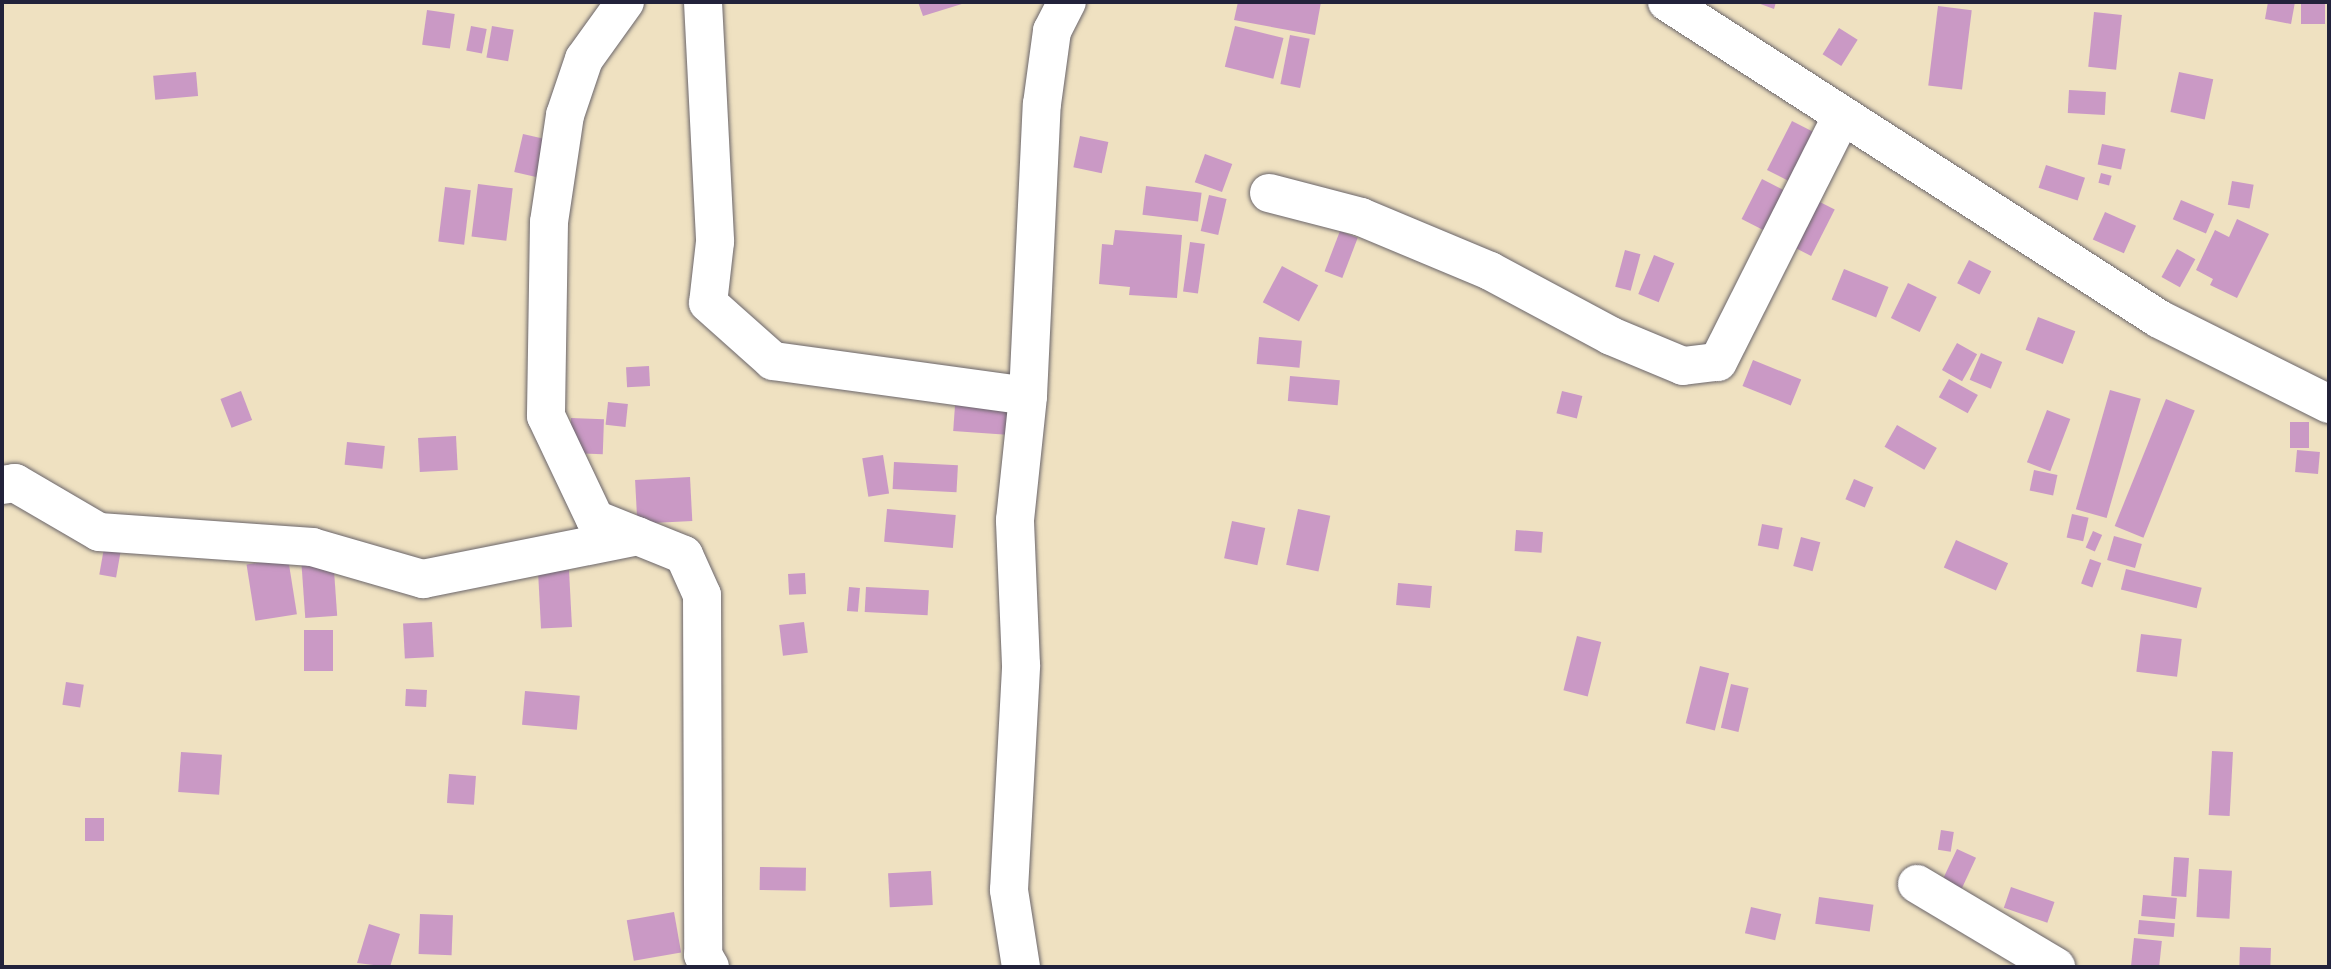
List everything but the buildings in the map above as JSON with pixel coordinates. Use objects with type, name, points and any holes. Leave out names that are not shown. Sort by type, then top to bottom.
[{"type":"street","points":[[625,2],[584,59],[565,115],[549,222],[546,416],[595,519],[684,555],[702,595],[703,955],[710,967]]},
{"type":"street","points":[[703,2],[715,242],[708,303],[773,361],[1028,396]]},
{"type":"street","points":[[1021,967],[1009,890],[1021,665],[1015,520],[1028,396],[1042,104],[1052,31],[1067,2]]},
{"type":"street","points":[[1667,2],[2159,319],[2329,404]]},
{"type":"street","points":[[1269,193],[1361,217],[1490,271],[1611,336],[1683,366],[1718,362],[1842,115]]},
{"type":"street","points":[[2,485],[15,483],[99,532],[312,547],[423,579],[638,536]]},
{"type":"street","points":[[1917,884],[2056,967]]}]
